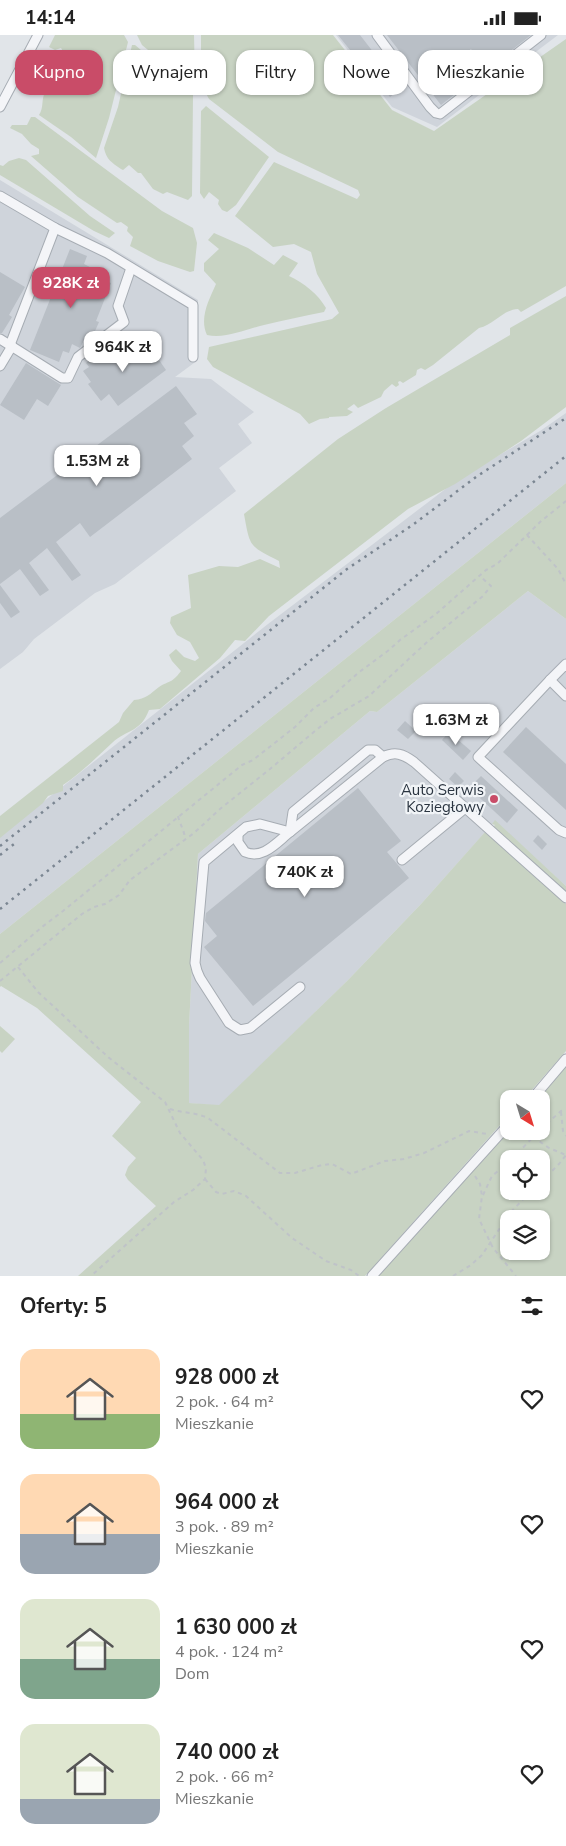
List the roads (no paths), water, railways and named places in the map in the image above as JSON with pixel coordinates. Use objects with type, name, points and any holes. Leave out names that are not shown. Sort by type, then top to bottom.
[{"type":"street","points":[[0,107],[38,35]]},
{"type":"street","points":[[377,35],[430,107],[440,114],[541,35]]},
{"type":"street","points":[[0,196],[55,228],[107,253],[193,305],[193,357]]},
{"type":"street","points":[[0,366],[11,345],[55,228]]},
{"type":"street","points":[[0,339],[62,378],[68,378],[78,357],[124,321],[118,305],[131,268]]},
{"type":"street","points":[[566,663],[478,757],[559,830],[566,833]]},
{"type":"street","points":[[550,681],[566,695]]},
{"type":"street","points":[[290,832],[293,812],[368,750],[375,750],[383,757]]},
{"type":"street","points":[[238,835],[241,848],[250,854],[258,855],[266,851],[383,757],[391,753],[400,753],[488,828],[566,899]]},
{"type":"street","points":[[308,800],[316,811]]},
{"type":"street","points":[[402,860],[464,809]]},
{"type":"street","points":[[290,832],[254,824],[246,827],[204,862],[195,963],[196,971],[230,1023],[240,1030],[250,1028],[300,987]]},
{"type":"street","points":[[540,1090],[566,1059]]},
{"type":"street","points":[[372,1276],[500,1134]]},
{"type":"railway","points":[[0,846],[347,569],[414,524],[476,477],[566,418]]},
{"type":"railway","points":[[0,909],[566,456]]},
{"type":"railway","points":[[0,855],[14,844]]},
{"type":"place","name":"Auto Serwis Koziegłowy","points":[[494,799]]}]
